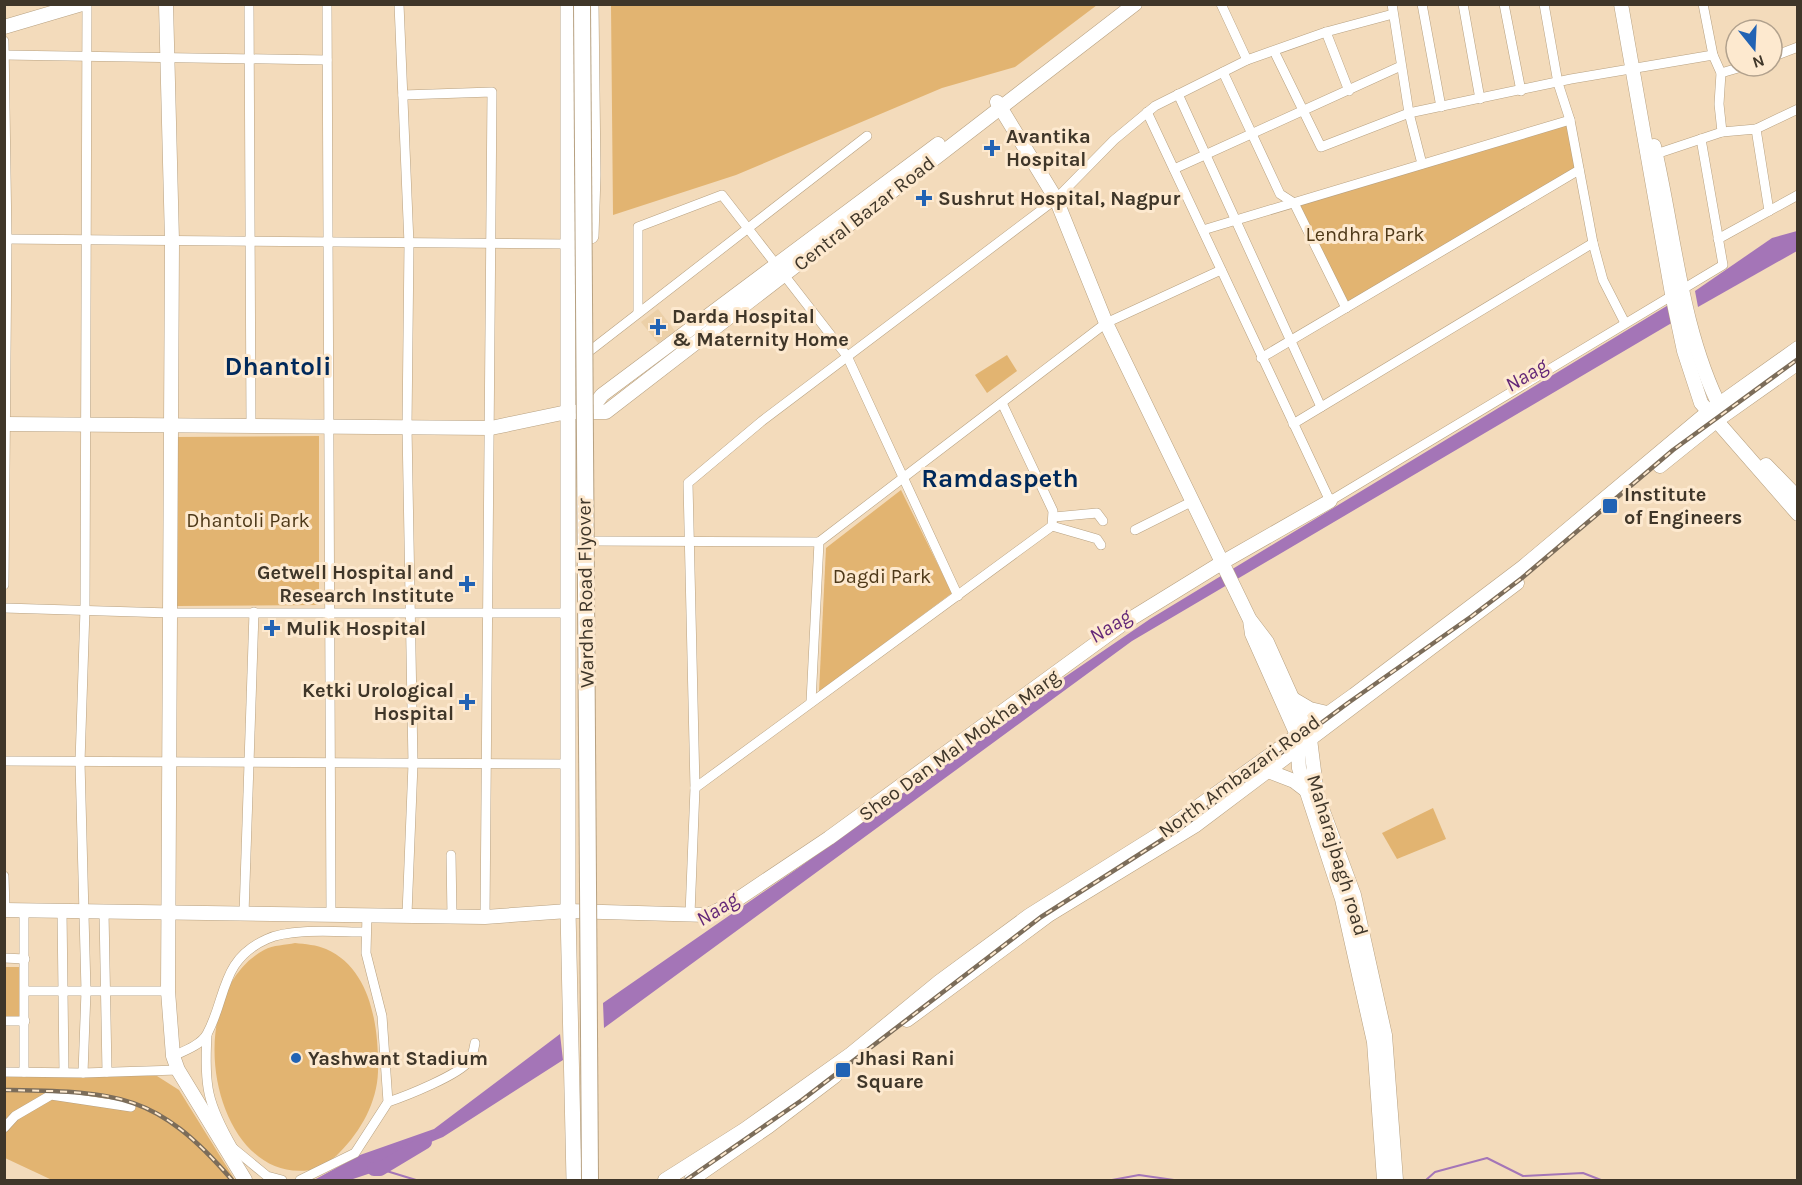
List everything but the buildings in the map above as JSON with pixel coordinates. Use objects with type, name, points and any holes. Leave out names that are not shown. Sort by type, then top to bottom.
[{"type":"highway","name":"Wardha Road Flyover","points":[[576,4],[583,1180]]},
{"type":"highway","name":"Wardha Road Flyover","points":[[582,4],[590,1180]]},
{"type":"main road","points":[[568,4],[567,412],[570,764],[567,911],[574,1180]]},
{"type":"main road","points":[[591,4],[593,175],[591,541],[597,1180]]},
{"type":"street","points":[[4,17],[51,4]]},
{"type":"street","points":[[4,27],[85,4],[87,56],[85,609],[80,762],[86,991],[83,1073]]},
{"type":"street","points":[[166,4],[172,241],[168,991],[175,1063],[245,1180]]},
{"type":"street","points":[[249,4],[251,426]]},
{"type":"street","points":[[327,4],[327,426],[331,914]]},
{"type":"street","points":[[399,4],[409,244],[407,428],[413,764],[406,915]]},
{"type":"street","name":"Central Bazar Road","points":[[999,104],[1121,4]]},
{"type":"street","name":"Central Bazar Road","points":[[591,411],[602,395],[781,270],[1135,4]]},
{"type":"street","points":[[1221,4],[1247,60]]},
{"type":"street","points":[[1422,4],[1441,107]]},
{"type":"street","points":[[1463,4],[1480,99]]},
{"type":"street","points":[[1504,4],[1521,91]]},
{"type":"street","points":[[1544,4],[1558,83],[1570,120],[1593,243],[1603,280],[1625,323]]},
{"type":"street","points":[[1621,4],[1656,154],[1692,381],[1701,403],[1717,413],[1797,498]]},
{"type":"street","points":[[1630,4],[1636,68],[1677,291]]},
{"type":"street","points":[[1703,4],[1713,55],[1721,73],[1719,104],[1722,132]]},
{"type":"street","points":[[690,914],[695,788],[688,483],[846,356],[1056,199],[1114,140],[1148,112],[1178,94],[1247,60],[1392,9],[1409,113],[1422,164]]},
{"type":"street","points":[[1326,32],[1349,91]]},
{"type":"street","points":[[4,41],[6,239],[4,585]]},
{"type":"street","points":[[1274,51],[1321,147],[1409,113],[1713,55]]},
{"type":"street","points":[[5,55],[327,60]]},
{"type":"street","points":[[1174,169],[1401,66]]},
{"type":"street","points":[[1223,72],[1280,194],[1294,203],[1346,309]]},
{"type":"street","points":[[403,95],[492,92],[491,428],[485,917]]},
{"type":"street","points":[[1178,94],[1321,406]]},
{"type":"street","points":[[999,104],[1056,199],[1106,323],[1250,620]]},
{"type":"street","points":[[1656,154],[1722,132],[1756,129],[1797,109]]},
{"type":"street","points":[[1148,112],[1261,358],[1330,501],[1723,265],[1701,139]]},
{"type":"street","points":[[1203,230],[1570,120]]},
{"type":"street","points":[[1756,129],[1768,211]]},
{"type":"street","points":[[591,350],[867,136]]},
{"type":"street","points":[[1261,358],[1579,170]]},
{"type":"street","points":[[638,313],[639,226],[722,195],[846,356],[958,596]]},
{"type":"street","points":[[1718,239],[1797,195]]},
{"type":"street","points":[[6,239],[568,244]]},
{"type":"street","points":[[1293,424],[1593,243]]},
{"type":"street","points":[[591,541],[819,542],[1106,323],[1221,270]]},
{"type":"street","name":"North Ambazari Road","points":[[665,1180],[765,1122],[1050,914],[1196,825],[1268,771],[1327,713],[1523,567],[1797,348]]},
{"type":"street","name":"North Ambazari Road","points":[[691,1180],[939,982],[1030,915],[1161,834],[1303,738],[1482,612],[1717,413],[1797,363]]},
{"type":"street","points":[[1002,403],[1053,522],[1097,539],[1101,545]]},
{"type":"street","points":[[5,424],[491,428],[567,412],[591,411]]},
{"type":"street","points":[[1717,413],[1797,514]]},
{"type":"street","points":[[1135,530],[1193,501]]},
{"type":"street","name":"Sheo Dan Mal Mokha Marg","points":[[5,910],[485,917],[567,911],[708,915],[729,905],[785,868],[987,725],[1124,623],[1222,562],[1330,501]]},
{"type":"street","points":[[695,788],[958,596],[1053,522],[1097,513],[1103,521]]},
{"type":"street","points":[[811,702],[819,542]]},
{"type":"street","points":[[4,608],[170,613],[568,613]]},
{"type":"street","points":[[244,914],[254,612]]},
{"type":"street","name":"Maharajbagh road","points":[[1250,620],[1251,634],[1303,738],[1299,768],[1342,899],[1374,1042],[1384,1180]]},
{"type":"street","name":"Maharajbagh road","points":[[1250,620],[1267,642],[1292,697],[1317,795],[1354,895],[1385,1035],[1396,1180]]},
{"type":"street","points":[[1292,697],[1299,704],[1327,713]]},
{"type":"street","points":[[4,761],[570,764]]},
{"type":"street","points":[[1268,771],[1294,781],[1306,791]]},
{"type":"street","points":[[451,855],[452,916]]},
{"type":"street","points":[[4,876],[5,910]]},
{"type":"street","points":[[24,910],[26,991],[24,1072]]},
{"type":"street","points":[[62,911],[64,1072]]},
{"type":"street","points":[[104,912],[107,1072]]},
{"type":"street","points":[[367,915],[364,932],[366,953],[382,1016],[388,1102]]},
{"type":"street","points":[[235,1165],[233,1148],[210,1103],[204,1076],[207,1035],[232,969],[242,955],[268,938],[290,934],[364,932]]},
{"type":"street","points":[[4,958],[25,958]]},
{"type":"street","points":[[26,991],[168,991]]},
{"type":"street","points":[[4,1021],[25,1021]]},
{"type":"street","points":[[4,1072],[107,1072],[175,1063],[207,1035]]},
{"type":"street","points":[[300,1180],[355,1153],[388,1102],[439,1081],[467,1064],[471,1059],[474,1043]]},
{"type":"street","points":[[4,1128],[15,1116],[51,1095],[131,1107]]},
{"type":"street","points":[[233,1148],[267,1176],[282,1180]]},
{"type":"shaded area","points":[[1797,231],[1797,251],[1698,307],[1695,291],[1772,238]]},
{"type":"shaded area","points":[[1670,304],[1675,321],[1132,641],[604,1028],[603,1003],[801,866],[996,724],[1150,619]]},
{"type":"shaded area","name":"Darda Hospital & Maternity Home","points":[[658,309],[675,331],[658,343],[641,322]]},
{"type":"shaded area","points":[[560,1034],[563,1060],[443,1137],[404,1153],[377,1171],[350,1180],[314,1180],[360,1155],[434,1129]]},
{"type":"green space","points":[[611,4],[1097,5],[1015,67],[942,88],[736,175],[613,215]]},
{"type":"green space","name":"Lendhra Park","points":[[1570,120],[1578,166],[1344,305],[1294,203]]},
{"type":"green space","points":[[1007,355],[1017,371],[987,393],[975,375]]},
{"type":"green space","name":"Dhantoli Park","points":[[319,436],[319,605],[177,606],[176,437]]},
{"type":"green space","name":"Dagdi Park","points":[[901,490],[952,593],[819,692],[826,548]]},
{"type":"green space","points":[[1433,808],[1446,839],[1397,859],[1382,833]]},
{"type":"green space","name":"Yashwant Stadium","points":[[295,943],[326,949],[341,958],[354,971],[370,1002],[377,1037],[378,1072],[375,1094],[361,1125],[337,1155],[310,1170],[277,1167],[250,1149],[230,1120],[218,1084],[215,1045],[221,1007],[237,974],[264,950]]},
{"type":"green space","points":[[5,967],[20,967],[22,1017],[5,1017]]},
{"type":"green space","points":[[5,1075],[157,1076],[179,1090],[235,1180],[52,1180],[5,1158]]},
{"type":"waterway","name":"Naag","points":[[374,1169],[380,1169],[425,1142]]},
{"type":"waterway","points":[[1426,1180],[1435,1172],[1487,1158],[1523,1176],[1583,1173],[1601,1180]]},
{"type":"waterway","points":[[380,1169],[416,1180]]},
{"type":"waterway","points":[[1112,1180],[1139,1175],[1174,1180]]},
{"type":"railway","points":[[686,1180],[802,1100],[1041,917],[1179,829],[1348,703],[1472,616],[1522,578],[1673,450],[1798,359]]},
{"type":"railway","points":[[4,1090],[76,1092],[132,1102],[156,1113],[180,1129],[232,1180]]},
{"type":"place","name":"Avantika Hospital","points":[[992,148]]},
{"type":"place","name":"Sushrut Hospital, Nagpur","points":[[924,198]]},
{"type":"place","name":"Darda Hospital & Maternity Home","points":[[658,327]]},
{"type":"place","name":"Institute of Engineers","points":[[1610,506]]},
{"type":"place","name":"Getwell Hospital and Research Institute","points":[[467,584]]},
{"type":"place","name":"Mulik Hospital","points":[[272,628]]},
{"type":"place","name":"Ketki Urological Hospital","points":[[467,702]]},
{"type":"place","name":"Yashwant Stadium","points":[[296,1058]]},
{"type":"place","name":"Jhasi Rani Square","points":[[843,1070]]},
{"type":"district","name":"Dhantoli","points":[[278,366]]},
{"type":"district","name":"Ramdaspeth","points":[[1000,478]]}]
